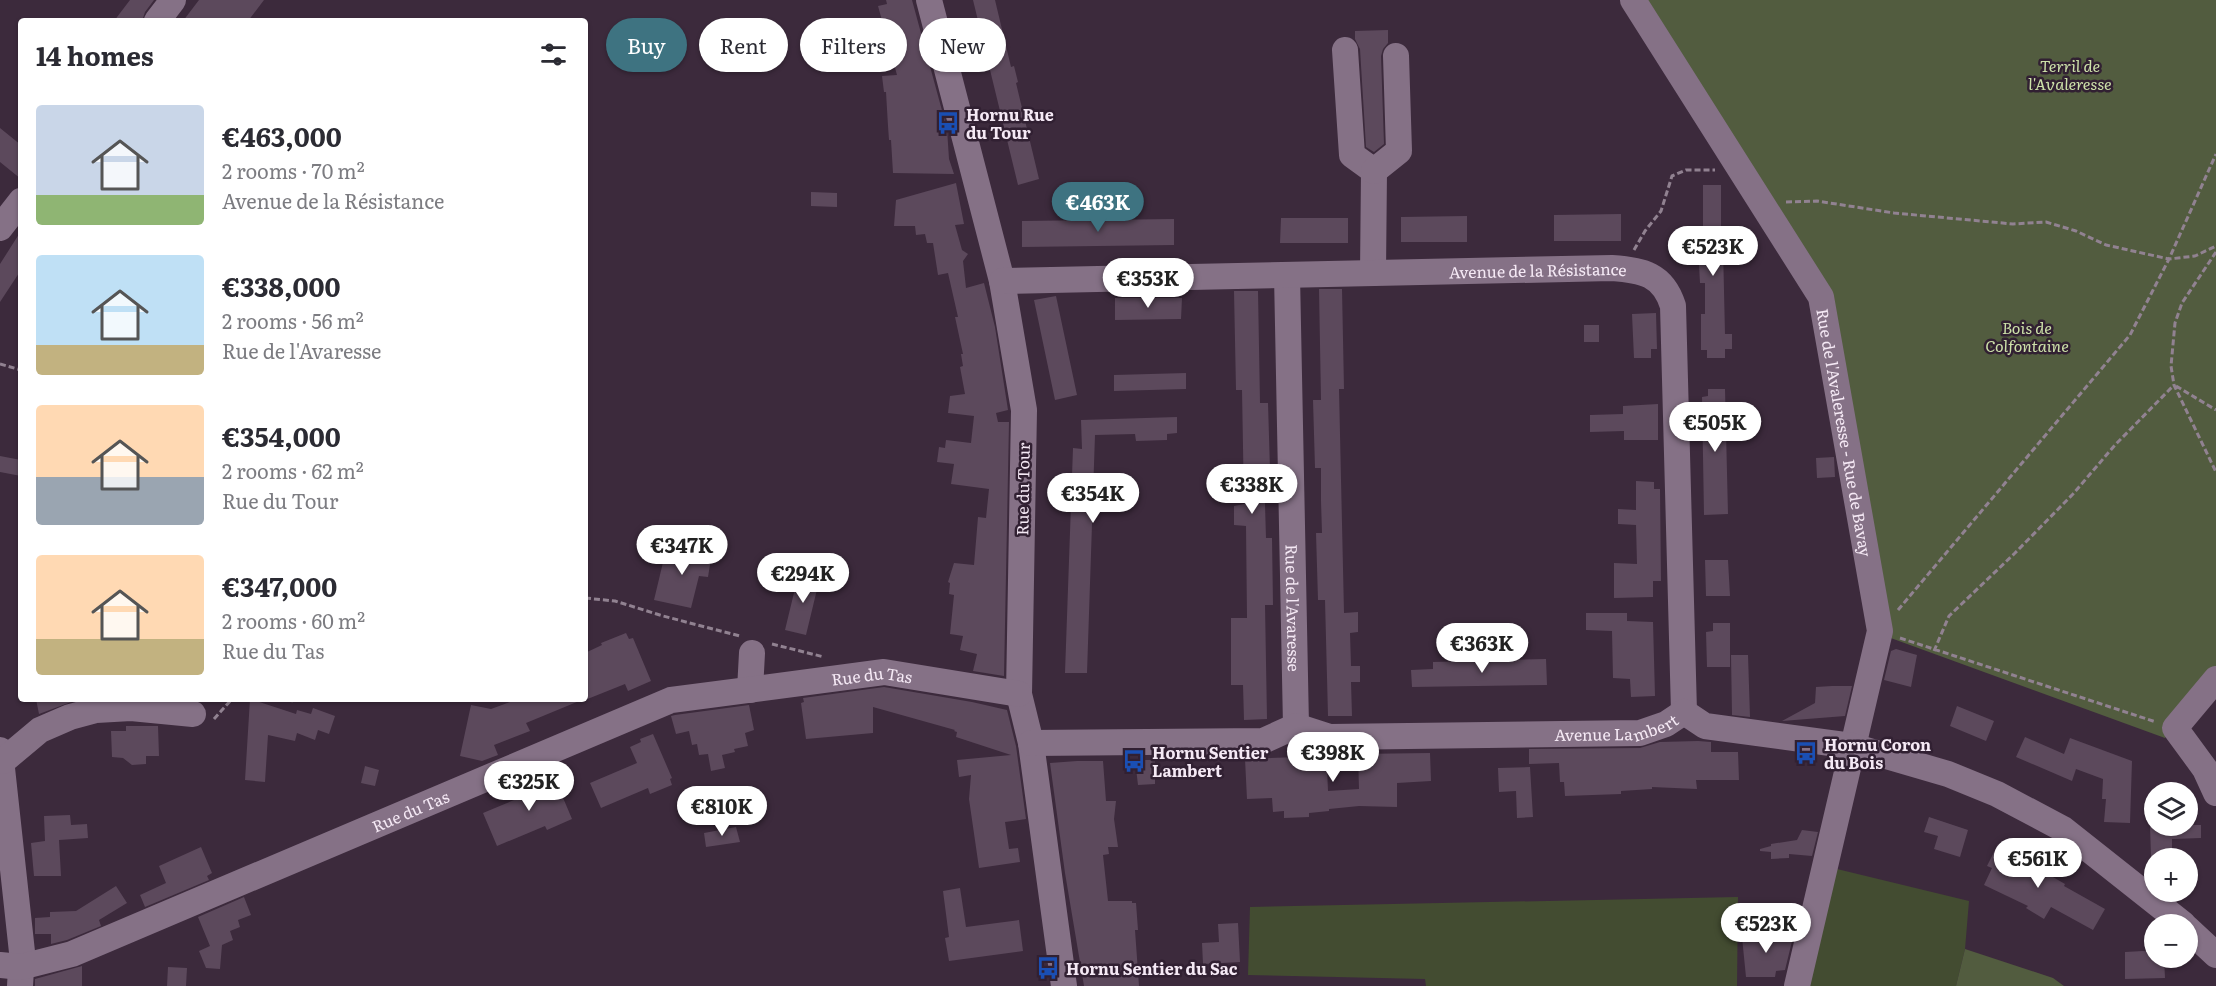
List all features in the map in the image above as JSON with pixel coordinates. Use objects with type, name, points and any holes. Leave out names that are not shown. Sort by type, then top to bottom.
[{"type":"street","points":[[159,18],[172,0]]},
{"type":"street","name":"Rue du Tour","points":[[929,0],[1002,281],[1023,411],[1019,694],[1031,743],[1064,986]]},
{"type":"street","name":"Rue de l'Avaleresse - Rue de Bavay","points":[[1633,0],[1821,297],[1880,631]]},
{"type":"street","points":[[1345,50],[1352,155],[1374,171]]},
{"type":"street","points":[[1374,171],[1399,151],[1396,56]]},
{"type":"street","points":[[1373,273],[1374,171]]},
{"type":"street","points":[[0,228],[18,205]]},
{"type":"street","name":"Avenue de la Résistance","points":[[1002,281],[1612,268],[1636,270],[1655,279],[1669,291],[1673,306],[1684,712]]},
{"type":"street","name":"Rue de l'Avaresse","points":[[1287,275],[1296,726]]},
{"type":"street","points":[[1797,986],[1880,631]]},
{"type":"street","points":[[750,690],[755,644]]},
{"type":"street","name":"Rue du Tas","points":[[16,968],[72,954],[671,700],[884,672],[1019,694]]},
{"type":"street","points":[[2216,679],[2175,728],[2205,769],[2216,793]]},
{"type":"street","points":[[16,968],[1,755],[40,730],[70,717],[96,710],[131,708],[193,714]]},
{"type":"street","name":"Avenue Lambert","points":[[1296,726],[1330,737],[1640,733],[1666,724],[1684,712],[1706,726],[1852,746],[1948,774],[1997,794],[2063,828],[2170,914]]},
{"type":"street","points":[[1031,743],[1263,741],[1296,726]]},
{"type":"street","points":[[2198,938],[2216,955]]},
{"type":"path","points":[[2175,728],[1934,651],[1880,631],[2130,335],[2169,259],[2216,154]]},
{"type":"path","points":[[1636,270],[1634,250],[1661,211],[1672,176],[1686,170],[1708,171],[1738,167]]},
{"type":"path","points":[[1757,198],[1779,203],[1817,201],[1894,213],[2002,223],[2046,222],[2076,231],[2106,245],[2169,259],[2195,256],[2216,246]]},
{"type":"path","points":[[2216,252],[2182,303],[2175,323],[2170,366],[2174,385],[2216,472]]},
{"type":"path","points":[[0,364],[18,369]]},
{"type":"path","points":[[1934,651],[1949,616],[2015,554],[2073,494],[2115,445],[2174,385]]},
{"type":"path","points":[[2174,385],[2216,410]]},
{"type":"path","points":[[588,598],[615,601],[755,644],[826,657]]},
{"type":"green space","name":"Bois de Colfontaine","points":[[1646,0],[2216,0],[2216,677],[2165,738],[1877,633],[1831,291]]},
{"type":"green space","points":[[1837,869],[1969,901],[1965,949],[1956,986],[1808,986]]},
{"type":"green space","points":[[1738,897],[1737,986],[1426,986],[1425,979],[1248,975],[1250,907]]},
{"type":"green space","points":[[1965,949],[2053,978],[2064,986],[1956,986]]},
{"type":"building","points":[[130,0],[154,0],[143,18],[116,18]]},
{"type":"building","points":[[199,0],[264,0],[250,18],[185,18]]},
{"type":"building","points":[[886,0],[912,0],[919,26],[919,72],[932,72],[947,129],[949,159],[954,174],[893,173],[886,92],[884,92],[882,76],[907,72],[907,18],[881,18],[878,6],[887,4]]},
{"type":"building","points":[[973,0],[995,0],[999,18],[977,18]]},
{"type":"building","points":[[1388,30],[1388,43],[1381,56],[1384,144],[1374,152],[1366,147],[1360,49],[1355,39],[1355,31]]},
{"type":"building","points":[[1006,46],[1011,67],[1014,66],[1018,82],[1016,83],[1039,179],[1018,185],[991,72],[1006,72]]},
{"type":"building","points":[[0,128],[18,143],[18,177],[0,162]]},
{"type":"building","points":[[956,183],[964,224],[955,225],[962,250],[968,254],[963,261],[966,288],[984,283],[995,327],[1008,410],[996,413],[998,422],[1009,422],[1004,676],[973,671],[977,654],[960,650],[963,636],[950,634],[954,595],[949,594],[950,583],[948,582],[954,563],[974,565],[978,517],[986,518],[989,489],[951,484],[954,464],[937,462],[939,447],[945,448],[946,440],[971,443],[974,416],[948,413],[950,396],[965,394],[960,367],[963,366],[961,354],[963,354],[955,317],[958,317],[948,273],[938,275],[933,243],[927,243],[925,234],[916,235],[915,226],[894,226],[896,200]]},
{"type":"building","points":[[1703,185],[1721,185],[1725,334],[1732,334],[1732,349],[1725,349],[1725,358],[1707,358],[1707,350],[1701,350],[1701,314],[1705,314],[1705,283],[1700,283],[1699,265],[1699,248],[1703,248]]},
{"type":"building","points":[[811,192],[837,193],[837,207],[811,206]]},
{"type":"building","points":[[1621,214],[1621,241],[1554,241],[1554,215]]},
{"type":"building","points":[[1467,216],[1467,242],[1401,242],[1401,217]]},
{"type":"building","points":[[1281,218],[1348,218],[1348,243],[1280,243]]},
{"type":"building","points":[[1174,219],[1174,245],[1022,247],[1022,221]]},
{"type":"building","points":[[18,236],[18,275],[0,302],[0,264]]},
{"type":"building","points":[[1319,289],[1342,289],[1344,389],[1339,389],[1344,613],[1358,612],[1358,632],[1350,633],[1351,666],[1360,666],[1360,682],[1351,682],[1352,716],[1328,716],[1325,600],[1318,600],[1316,533],[1322,533],[1321,468],[1315,468],[1313,400],[1321,400]]},
{"type":"building","points":[[1234,291],[1258,291],[1260,403],[1268,403],[1270,470],[1264,471],[1266,538],[1272,538],[1273,605],[1265,605],[1267,719],[1244,720],[1243,685],[1231,685],[1231,618],[1247,618],[1246,526],[1234,525],[1234,506],[1244,504],[1242,390],[1236,390]]},
{"type":"building","points":[[1056,296],[1077,395],[1055,400],[1034,300]]},
{"type":"building","points":[[1115,298],[1182,298],[1181,319],[1115,320]]},
{"type":"building","points":[[1656,313],[1657,349],[1651,349],[1651,358],[1634,358],[1632,314]]},
{"type":"building","points":[[1584,325],[1599,325],[1599,342],[1584,342]]},
{"type":"building","points":[[1186,373],[1186,389],[1114,391],[1114,375]]},
{"type":"building","points":[[1708,389],[1725,389],[1728,514],[1704,515],[1702,397],[1708,396]]},
{"type":"building","points":[[1658,404],[1658,440],[1624,440],[1624,431],[1590,432],[1590,415],[1623,414],[1623,406]]},
{"type":"building","points":[[1177,417],[1177,433],[1167,434],[1167,440],[1136,441],[1135,434],[1095,435],[1087,673],[1065,673],[1073,448],[1082,449],[1081,420]]},
{"type":"building","points":[[0,456],[18,459],[18,475],[0,472]]},
{"type":"building","points":[[1834,457],[1835,477],[1817,478],[1816,458]]},
{"type":"building","points":[[1636,481],[1654,482],[1654,489],[1660,489],[1661,581],[1653,581],[1653,597],[1614,598],[1614,563],[1637,564],[1636,525],[1618,524],[1618,509],[1636,510]]},
{"type":"building","points":[[681,545],[712,552],[708,577],[699,576],[691,608],[654,600],[665,554],[679,557]]},
{"type":"building","points":[[1705,560],[1728,560],[1730,596],[1706,596]]},
{"type":"building","points":[[799,572],[820,577],[806,635],[785,630]]},
{"type":"building","points":[[1586,613],[1627,613],[1627,621],[1653,622],[1655,696],[1631,697],[1630,679],[1613,678],[1612,631],[1586,630]]},
{"type":"building","points":[[1713,623],[1730,623],[1730,667],[1707,667],[1706,632],[1713,631]]},
{"type":"building","points":[[626,633],[629,639],[633,638],[651,681],[628,691],[625,684],[588,699],[588,652],[602,645],[601,643]]},
{"type":"building","points":[[1896,649],[1917,655],[1911,687],[1884,680],[1891,651]]},
{"type":"building","points":[[1731,655],[1748,655],[1750,717],[1732,715]]},
{"type":"building","points":[[1546,659],[1547,685],[1412,687],[1411,670],[1433,669],[1433,662]]},
{"type":"building","points":[[1852,686],[1845,716],[1782,721],[1815,703],[1816,687]]},
{"type":"building","points":[[884,687],[1007,710],[1016,746],[1026,819],[1005,822],[1009,849],[1018,848],[1020,862],[979,868],[969,799],[971,775],[959,777],[957,760],[1011,755],[956,737],[955,730],[873,707],[873,733],[806,739],[801,703],[804,702],[803,698]]},
{"type":"building","points":[[37,702],[71,702],[39,714]]},
{"type":"building","points":[[250,702],[259,702],[296,714],[297,710],[311,714],[313,708],[335,716],[329,734],[318,730],[315,740],[297,733],[295,741],[268,735],[265,782],[245,780]]},
{"type":"building","points":[[510,702],[577,702],[526,723],[530,731],[494,745],[498,755],[482,761],[460,756],[471,705],[491,709]]},
{"type":"building","points":[[749,705],[754,730],[745,733],[748,746],[722,755],[725,768],[711,771],[708,754],[699,755],[697,744],[692,745],[689,731],[676,734],[671,716],[675,715]]},
{"type":"building","points":[[1957,706],[1994,721],[1986,741],[1950,726]]},
{"type":"building","points":[[126,726],[158,726],[159,756],[146,756],[146,764],[132,765],[123,758],[112,757],[111,731],[126,731]]},
{"type":"building","points":[[653,734],[672,778],[670,779],[672,785],[650,794],[648,788],[601,808],[590,783],[637,763],[630,747],[641,742],[640,739]]},
{"type":"building","points":[[2025,737],[2064,754],[2070,738],[2132,761],[2130,823],[2104,822],[2106,799],[2102,799],[2103,779],[2076,769],[2072,781],[2016,757]]},
{"type":"building","points":[[1660,742],[1711,742],[1711,752],[1738,752],[1739,780],[1696,780],[1697,789],[1652,787],[1652,789],[1621,791],[1621,794],[1565,796],[1564,782],[1560,782],[1559,763],[1529,764],[1529,749],[1640,748]]},
{"type":"building","points":[[1430,753],[1431,781],[1397,783],[1397,807],[1359,806],[1309,813],[1309,817],[1284,818],[1284,811],[1273,812],[1272,798],[1247,799],[1245,759],[1299,757],[1300,770],[1327,768],[1328,791],[1359,789],[1358,754]]},
{"type":"building","points":[[1135,760],[1155,760],[1155,784],[1138,785]]},
{"type":"building","points":[[1103,761],[1106,801],[1116,801],[1114,819],[1118,847],[1108,847],[1109,854],[1103,855],[1108,901],[1136,903],[1138,930],[1135,930],[1139,986],[1084,986],[1050,763]]},
{"type":"building","points":[[365,766],[379,770],[375,786],[361,783]]},
{"type":"building","points":[[1530,767],[1533,817],[1517,818],[1516,791],[1499,792],[1498,768]]},
{"type":"building","points":[[553,774],[572,819],[547,830],[545,826],[497,846],[483,813],[531,793],[528,785]]},
{"type":"building","points":[[70,815],[71,825],[87,824],[88,838],[59,840],[61,876],[34,876],[31,843],[45,841],[44,816]]},
{"type":"building","points":[[1929,817],[1968,830],[1960,857],[1934,849],[1938,836],[1924,832]]},
{"type":"building","points":[[2198,825],[2201,825],[2201,838],[2172,839],[2172,848],[2151,848],[2150,836],[2198,836]]},
{"type":"building","points":[[736,827],[740,842],[706,847],[704,833]]},
{"type":"building","points":[[1802,830],[1818,832],[1812,856],[1789,854],[1789,858],[1771,859],[1771,852],[1760,851],[1771,844],[1797,840]]},
{"type":"building","points":[[1998,844],[2105,909],[2093,930],[2051,907],[2044,919],[2026,908],[2028,906],[1984,885],[1992,868],[1987,866]]},
{"type":"building","points":[[201,847],[212,873],[207,876],[209,880],[145,907],[140,895],[166,883],[159,866]]},
{"type":"building","points":[[116,886],[127,903],[99,920],[101,926],[51,944],[51,934],[35,934],[35,918],[50,917],[50,912],[76,911]]},
{"type":"building","points":[[960,888],[966,927],[1019,920],[1023,951],[949,961],[945,938],[949,937],[943,891]]},
{"type":"building","points":[[244,897],[251,915],[238,920],[240,927],[230,931],[233,940],[222,945],[220,969],[206,968],[199,951],[210,946],[198,917]]},
{"type":"building","points":[[1238,923],[1240,962],[1203,964],[1202,943],[1219,942],[1218,924]]},
{"type":"building","points":[[1794,933],[1785,970],[1776,971],[1775,977],[1746,977],[1742,937]]},
{"type":"building","points":[[2144,951],[2144,968],[2165,968],[2165,978],[2125,979],[2125,952]]},
{"type":"building","points":[[82,966],[82,986],[35,986],[35,979]]},
{"type":"building","points":[[168,967],[187,968],[186,986],[167,986]]},
{"type":"place","name":"Hornu Rue du Tour","points":[[948,123]]},
{"type":"place","name":"Hornu Coron du Bois","points":[[1806,753]]},
{"type":"place","name":"Hornu Sentier Lambert","points":[[1134,761]]},
{"type":"place","name":"Hornu Sentier du Sac","points":[[1048,968]]},
{"type":"park label","name":"Terril de l'Avaleresse","points":[[2070,74]]}]
